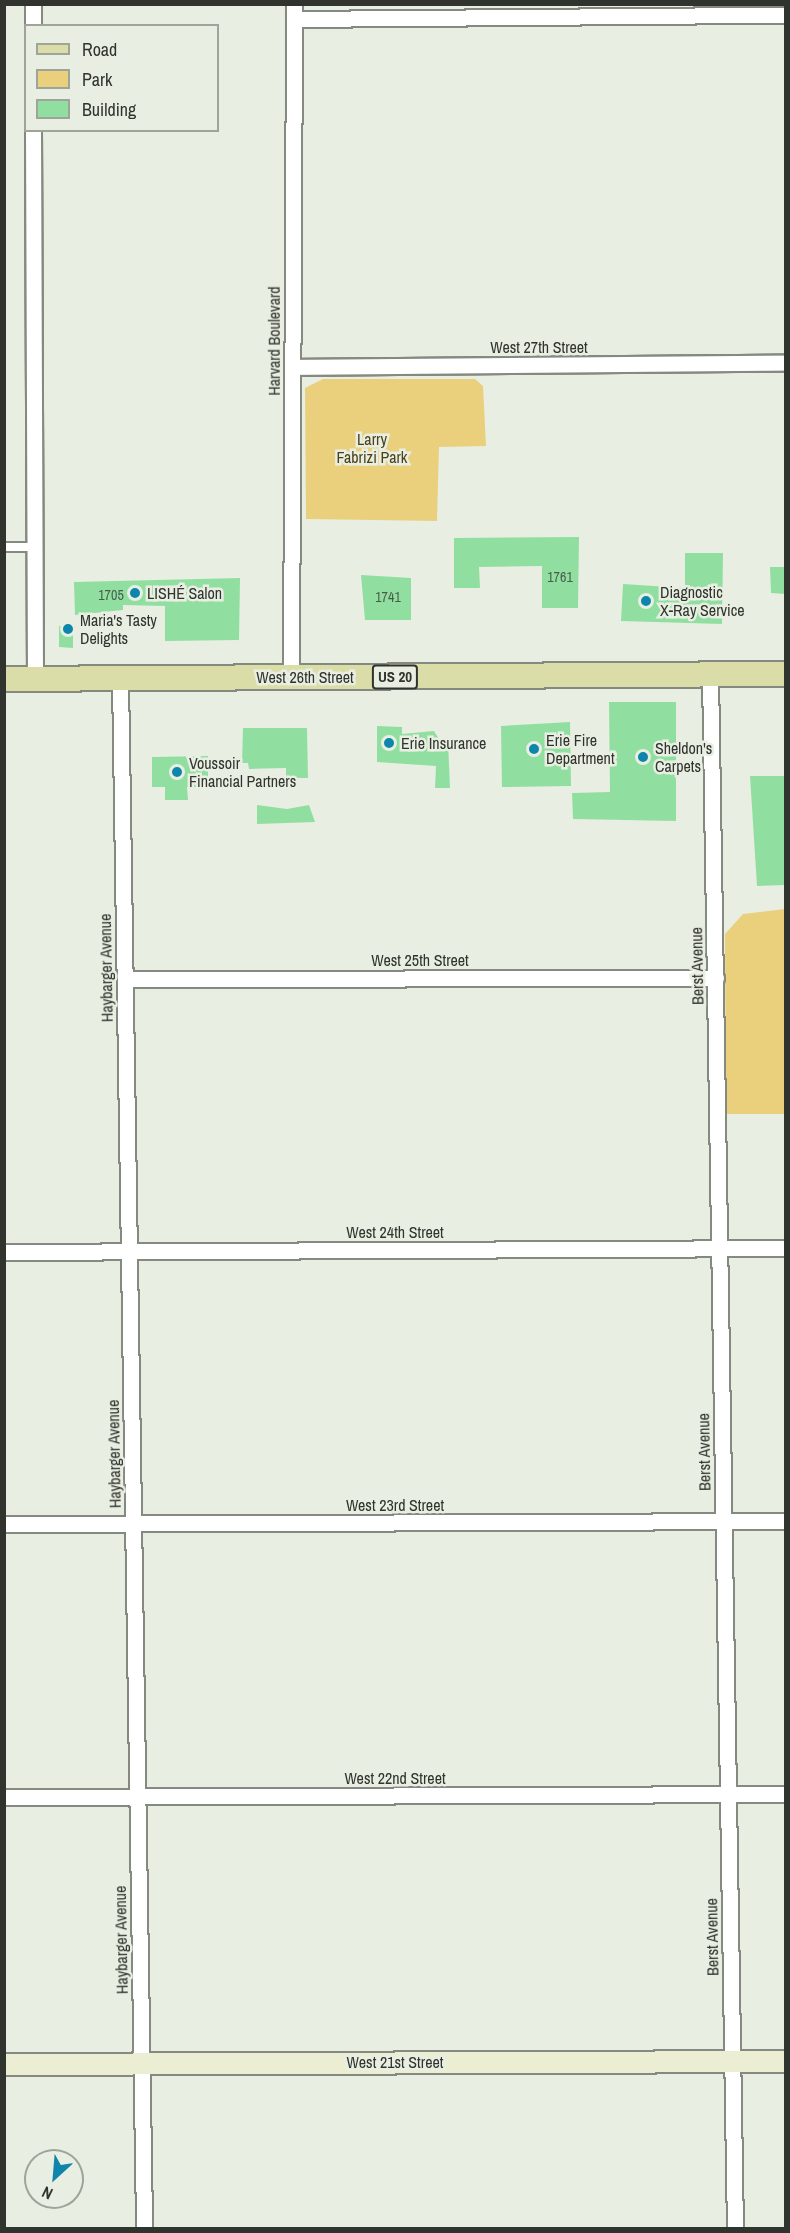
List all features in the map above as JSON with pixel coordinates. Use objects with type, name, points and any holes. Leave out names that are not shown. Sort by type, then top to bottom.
[{"type":"main road","name":"West 26th Street","points":[[4,679],[786,674]]},
{"type":"street","points":[[33,4],[33,24]]},
{"type":"street","points":[[294,12],[786,15]]},
{"type":"street","name":"Harvard Boulevard","points":[[291,677],[294,12]]},
{"type":"street","points":[[33,132],[35,679]]},
{"type":"street","name":"West 27th Street","points":[[292,367],[786,363]]},
{"type":"street","name":"Berst Avenue","points":[[710,674],[716,978],[716,1250],[735,2229]]},
{"type":"street","name":"Haybarger Avenue","points":[[120,678],[144,2229]]},
{"type":"street","name":"West 25th Street","points":[[125,979],[716,978]]},
{"type":"street","name":"West 24th Street","points":[[4,1252],[786,1248]]},
{"type":"street","name":"West 23rd Street","points":[[4,1524],[786,1521]]},
{"type":"street","name":"West 22nd Street","points":[[4,1797],[786,1794]]},
{"type":"street","name":"West 21st Street","points":[[4,2064],[786,2061]]},
{"type":"lane","points":[[4,547],[34,547]]},
{"type":"green space","name":"Larry Fabrizi Park","points":[[323,379],[475,379],[483,386],[486,446],[439,447],[437,521],[306,519],[305,388]]},
{"type":"green space","points":[[785,909],[785,1114],[726,1114],[725,934],[743,914]]},
{"type":"building","points":[[579,537],[578,608],[542,608],[542,566],[479,567],[480,588],[454,588],[454,538]]},
{"type":"building","points":[[685,553],[723,553],[722,624],[621,621],[623,584],[685,588]]},
{"type":"building","points":[[770,567],[786,567],[786,594],[771,593]]},
{"type":"building","points":[[361,575],[411,578],[411,620],[365,620]]},
{"type":"building","points":[[240,578],[239,640],[165,641],[165,606],[123,605],[123,610],[75,615],[74,582]]},
{"type":"building","points":[[59,626],[73,626],[73,648],[59,647]]},
{"type":"building","points":[[609,702],[676,702],[676,821],[573,819],[572,793],[610,792]]},
{"type":"building","points":[[570,722],[571,786],[502,787],[501,726]]},
{"type":"building","points":[[377,726],[402,727],[402,734],[434,731],[440,741],[448,741],[450,788],[435,788],[436,766],[377,762]]},
{"type":"building","points":[[243,728],[307,728],[308,778],[286,778],[286,768],[249,769],[248,763],[242,763]]},
{"type":"building","points":[[208,756],[208,778],[197,778],[197,787],[187,787],[188,800],[165,800],[165,787],[152,787],[152,757]]},
{"type":"building","points":[[750,776],[786,776],[786,885],[757,886]]},
{"type":"building","points":[[257,805],[287,809],[309,805],[315,822],[257,824]]},
{"type":"place","name":"LISHÉ Salon","points":[[135,593]]},
{"type":"place","name":"Diagnostic X-Ray Service","points":[[646,601]]},
{"type":"place","name":"Maria's Tasty Delights","points":[[68,629]]},
{"type":"place","name":"Erie Insurance","points":[[389,743]]},
{"type":"place","name":"Erie Fire Department","points":[[534,749]]},
{"type":"place","name":"Sheldon's Carpets","points":[[643,757]]},
{"type":"place","name":"Voussoir Financial Partners","points":[[177,772]]}]
